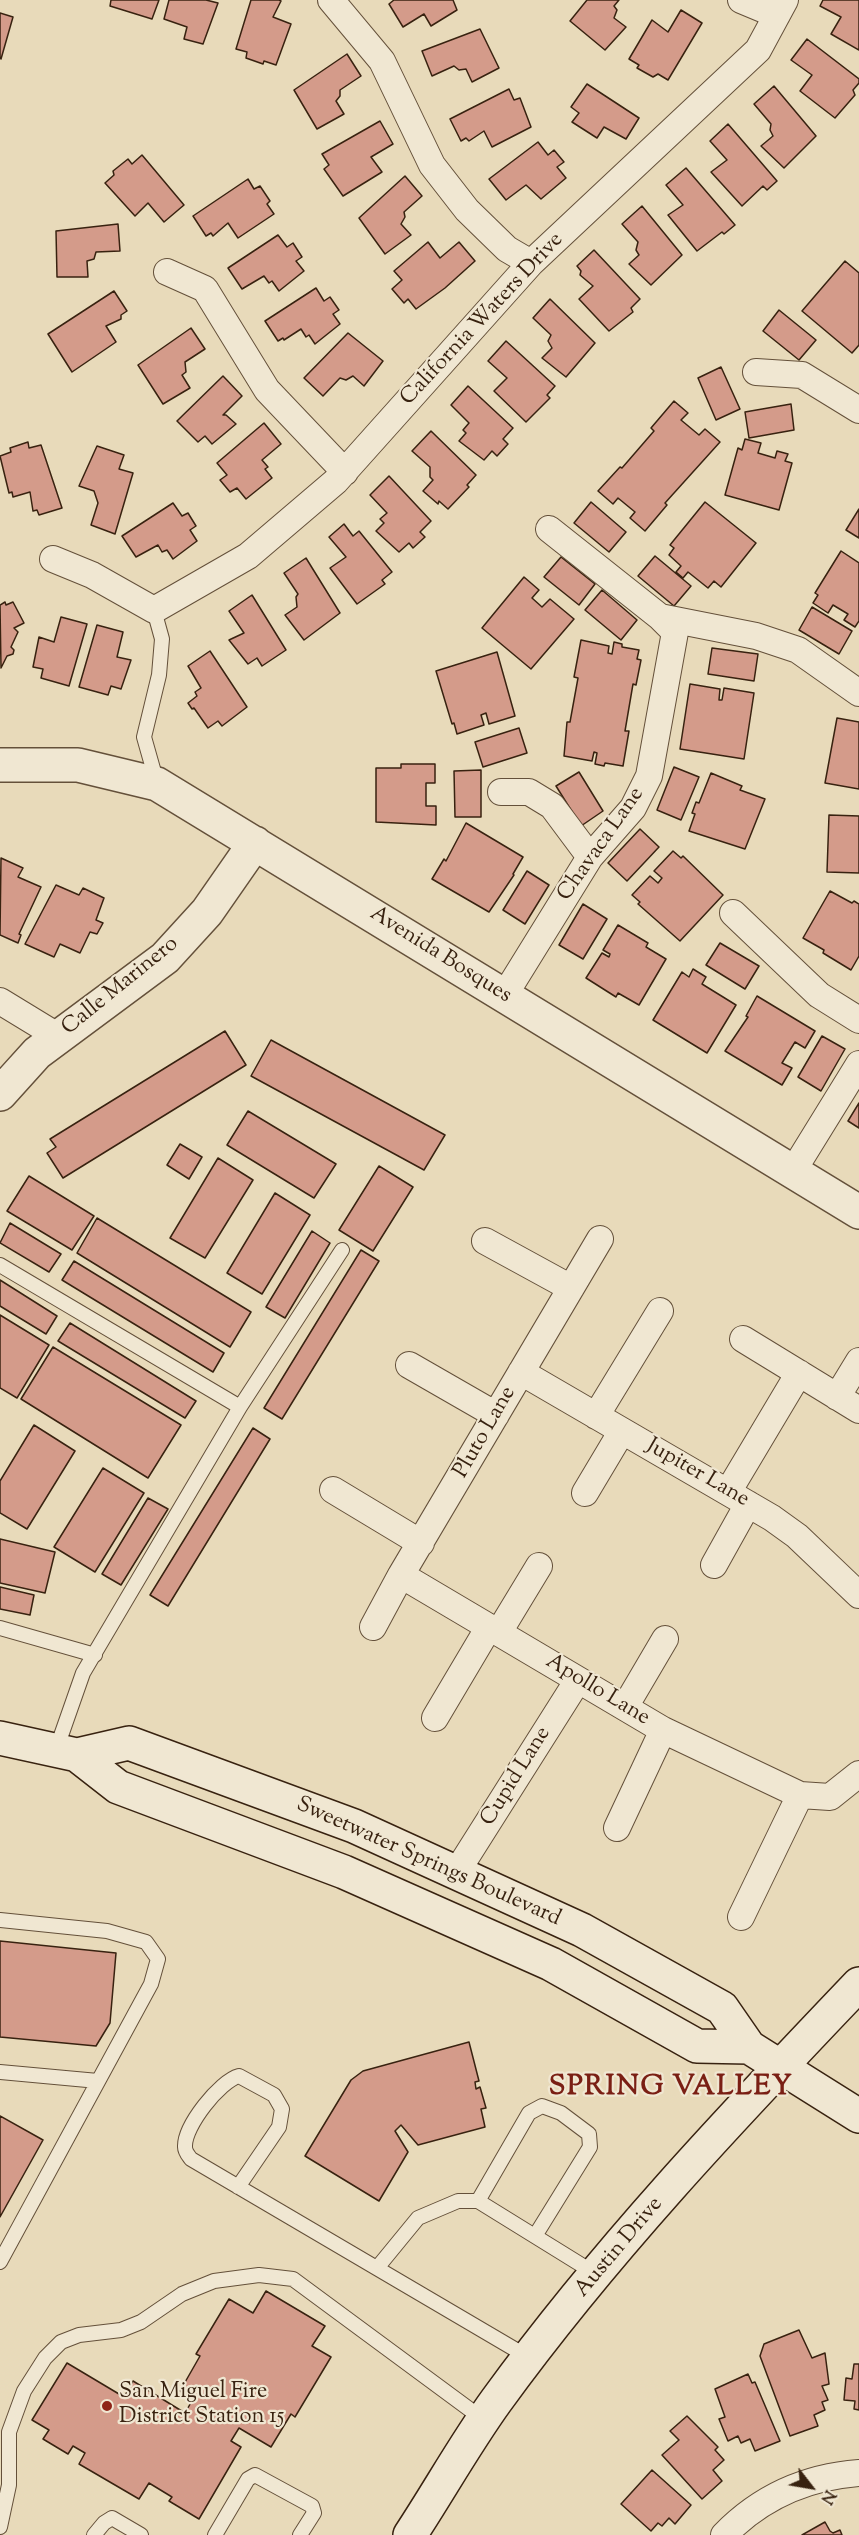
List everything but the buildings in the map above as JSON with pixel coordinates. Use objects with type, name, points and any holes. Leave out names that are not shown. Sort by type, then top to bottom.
[{"type":"main road","name":"Avenida Bosques","points":[[0,765],[78,765],[158,784],[859,1212]]},
{"type":"main road","name":"Calle Marinero","points":[[0,1094],[37,1053],[165,958],[207,912],[255,843]]},
{"type":"main road","name":"Sweetwater Springs Boulevard","points":[[0,1738],[67,1753],[118,1787],[344,1872],[550,1964],[697,2046],[749,2047]]},
{"type":"main road","name":"Sweetwater Springs Boulevard","points":[[67,1753],[129,1743],[354,1826],[582,1930],[722,2008],[749,2047],[859,2116]]},
{"type":"main road","points":[[344,1872],[387,1869],[428,1887],[447,1889],[456,1873]]},
{"type":"main road","name":"Austin Drive","points":[[410,2535],[484,2420],[596,2274],[780,2067],[859,1984]]},
{"type":"street","points":[[331,0],[382,61],[432,165],[467,210],[507,249],[531,263]]},
{"type":"street","points":[[741,0],[781,7]]},
{"type":"street","name":"California Waters Drive","points":[[154,610],[248,556],[345,472],[531,263],[758,50],[781,7]]},
{"type":"street","points":[[167,272],[205,289],[267,390],[345,472]]},
{"type":"street","points":[[756,372],[802,375],[859,410]]},
{"type":"street","points":[[549,529],[660,617],[756,636],[798,650],[859,693]]},
{"type":"street","points":[[53,559],[92,575],[154,610]]},
{"type":"street","name":"Chavaca Lane","points":[[504,996],[590,857],[633,808],[649,776],[675,632],[660,617]]},
{"type":"street","points":[[501,792],[529,792],[552,806],[590,857]]},
{"type":"street","points":[[733,913],[819,995],[859,1020]]},
{"type":"street","points":[[0,1002],[59,1037]]},
{"type":"street","points":[[793,1171],[859,1064]]},
{"type":"street","name":"Pluto Lane","points":[[373,1627],[401,1575],[600,1239]]},
{"type":"street","points":[[485,1240],[571,1288]]},
{"type":"street","points":[[596,1416],[660,1311]]},
{"type":"street","points":[[743,1340],[859,1410]]},
{"type":"street","points":[[837,1397],[859,1361]]},
{"type":"street","points":[[409,1365],[496,1415]]},
{"type":"street","name":"Jupiter Lane","points":[[521,1372],[738,1498],[797,1536],[859,1595]]},
{"type":"street","points":[[714,1565],[738,1498],[799,1374]]},
{"type":"street","points":[[585,1493],[622,1431]]},
{"type":"street","points":[[333,1490],[421,1543]]},
{"type":"street","points":[[435,1718],[540,1566]]},
{"type":"street","name":"Apollo Lane","points":[[401,1575],[663,1730],[800,1795]]},
{"type":"street","points":[[625,1707],[665,1639]]},
{"type":"street","name":"Cupid Lane","points":[[456,1873],[578,1680]]},
{"type":"street","points":[[617,1827],[663,1730]]},
{"type":"street","points":[[741,1917],[800,1795],[830,1797],[859,1774]]},
{"type":"street","points":[[724,2535],[755,2508],[797,2486],[819,2479],[859,2473]]},
{"type":"lane","points":[[154,610],[162,639],[159,675],[144,737],[158,784]]},
{"type":"lane","points":[[67,1753],[83,1673],[240,1407],[342,1250]]},
{"type":"lane","points":[[0,1264],[240,1407]]},
{"type":"lane","points":[[0,1628],[94,1655]]},
{"type":"lane","points":[[0,1920],[106,1931],[146,1942],[158,1959],[151,1984],[0,2262]]},
{"type":"lane","points":[[0,2072],[98,2081]]},
{"type":"lane","points":[[238,2187],[279,2127],[282,2109],[274,2095],[239,2076],[228,2079],[209,2098],[186,2138],[185,2150],[191,2159],[238,2187],[530,2358]]},
{"type":"lane","points":[[478,2201],[530,2113],[542,2106],[561,2113],[589,2134],[590,2147],[535,2236]]},
{"type":"lane","points":[[377,2268],[418,2218],[458,2201],[478,2201],[596,2274]]},
{"type":"lane","points":[[0,2527],[9,2485],[9,2432],[24,2391],[45,2358],[61,2342],[79,2335],[121,2330],[141,2322],[182,2294],[214,2281],[260,2275],[293,2279],[484,2420]]},
{"type":"lane","points":[[215,2535],[248,2479],[255,2475],[312,2506],[314,2513],[300,2535]]},
{"type":"lane","points":[[94,2535],[104,2523],[112,2518],[141,2535]]},
{"type":"place","name":"San Miguel Fire District Station 15","points":[[107,2406]]},
{"type":"district","name":"SPRING VALLEY","points":[[671,2089]]}]
